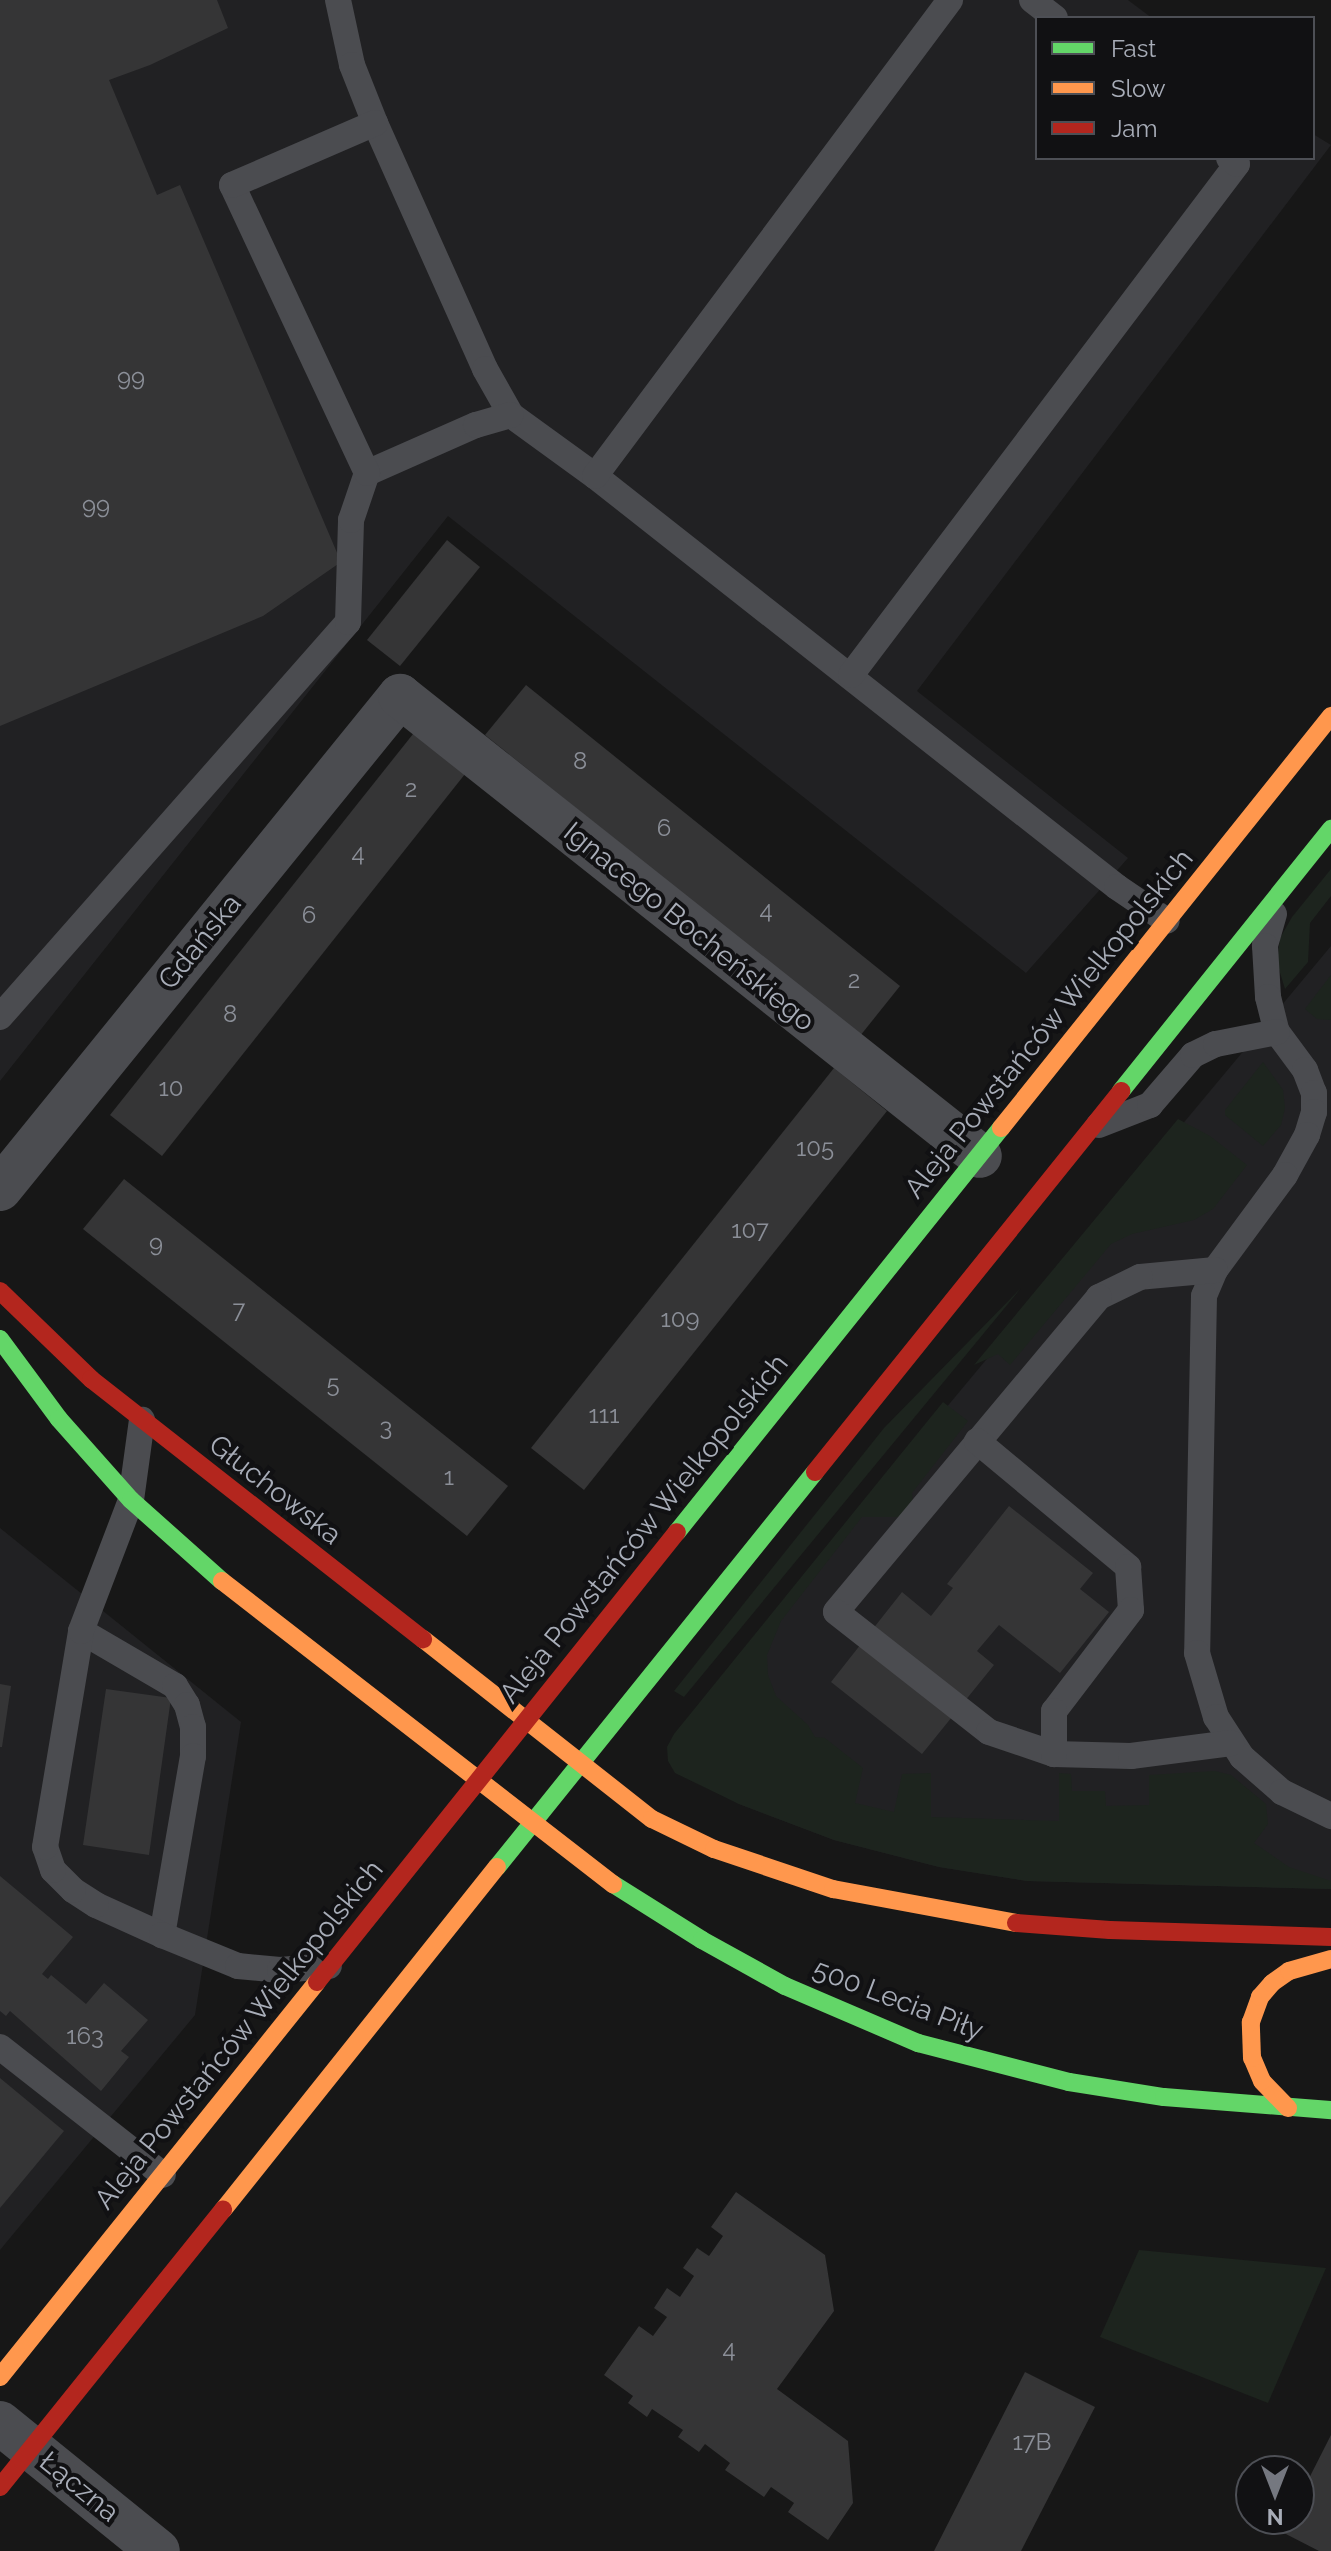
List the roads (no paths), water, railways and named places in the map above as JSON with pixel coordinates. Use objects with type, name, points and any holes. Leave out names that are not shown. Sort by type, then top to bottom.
[{"type":"main road","name":"Aleja Powstańców Wielkopolskich","points":[[0,2377],[1331,716]]},
{"type":"main road","points":[[0,2487],[16,2436],[534,1824],[1331,829]]},
{"type":"main road","name":"Głuchowska","points":[[0,1291],[91,1379],[580,1764]]},
{"type":"main road","points":[[0,1339],[59,1419],[131,1500],[203,1567],[478,1781]]},
{"type":"main road","points":[[580,1764],[652,1819],[714,1849],[833,1889],[1003,1922],[1331,1937]]},
{"type":"main road","name":"500 Lecia Piły","points":[[478,1781],[617,1887],[702,1940],[785,1986],[918,2043],[969,2059],[1069,2082],[1164,2097],[1331,2110]]},
{"type":"main road","points":[[1288,2108],[1262,2081],[1257,2070],[1250,2041],[1251,2022],[1260,1997],[1272,1983],[1289,1971],[1331,1959]]},
{"type":"street","name":"Ignacego Bocheńskiego","points":[[400,696],[980,1156]]},
{"type":"street","name":"Gdańska","points":[[0,1189],[400,696]]},
{"type":"street","name":"Łączna","points":[[16,2436],[158,2551]]},
{"type":"lane","points":[[595,476],[950,0]]},
{"type":"lane","points":[[1032,0],[1052,16]]},
{"type":"lane","points":[[347,3],[352,65],[375,123],[485,369],[511,415],[595,476],[851,675],[1117,887],[1167,921]]},
{"type":"lane","points":[[0,1017],[348,622],[351,520],[367,473],[232,185],[375,123]]},
{"type":"lane","points":[[851,675],[1237,164],[1232,160]]},
{"type":"lane","points":[[367,473],[476,425],[511,415]]},
{"type":"lane","points":[[1281,892],[1265,946],[1265,978],[1277,1032],[1318,1068],[1315,1100],[1307,1135],[1285,1175],[1215,1270],[1202,1309],[1196,1636],[1208,1699],[1231,1743],[1263,1778],[1305,1806],[1331,1816]]},
{"type":"lane","points":[[1089,1128],[1150,1105],[1193,1055],[1216,1044],[1277,1032]]},
{"type":"lane","points":[[1215,1270],[1140,1277],[1108,1290],[1087,1309],[836,1612],[989,1732],[1054,1754],[1131,1756],[1231,1743]]},
{"type":"lane","points":[[142,1420],[131,1500],[81,1631],[45,1847],[53,1870],[73,1890],[96,1905],[162,1935],[238,1966],[280,1970],[329,1966]]},
{"type":"lane","points":[[977,1441],[1128,1567],[1131,1610],[1054,1711],[1054,1754]]},
{"type":"lane","points":[[81,1631],[175,1686],[187,1705],[193,1727],[193,1756],[162,1935]]},
{"type":"lane","points":[[0,2047],[163,2175]]}]
